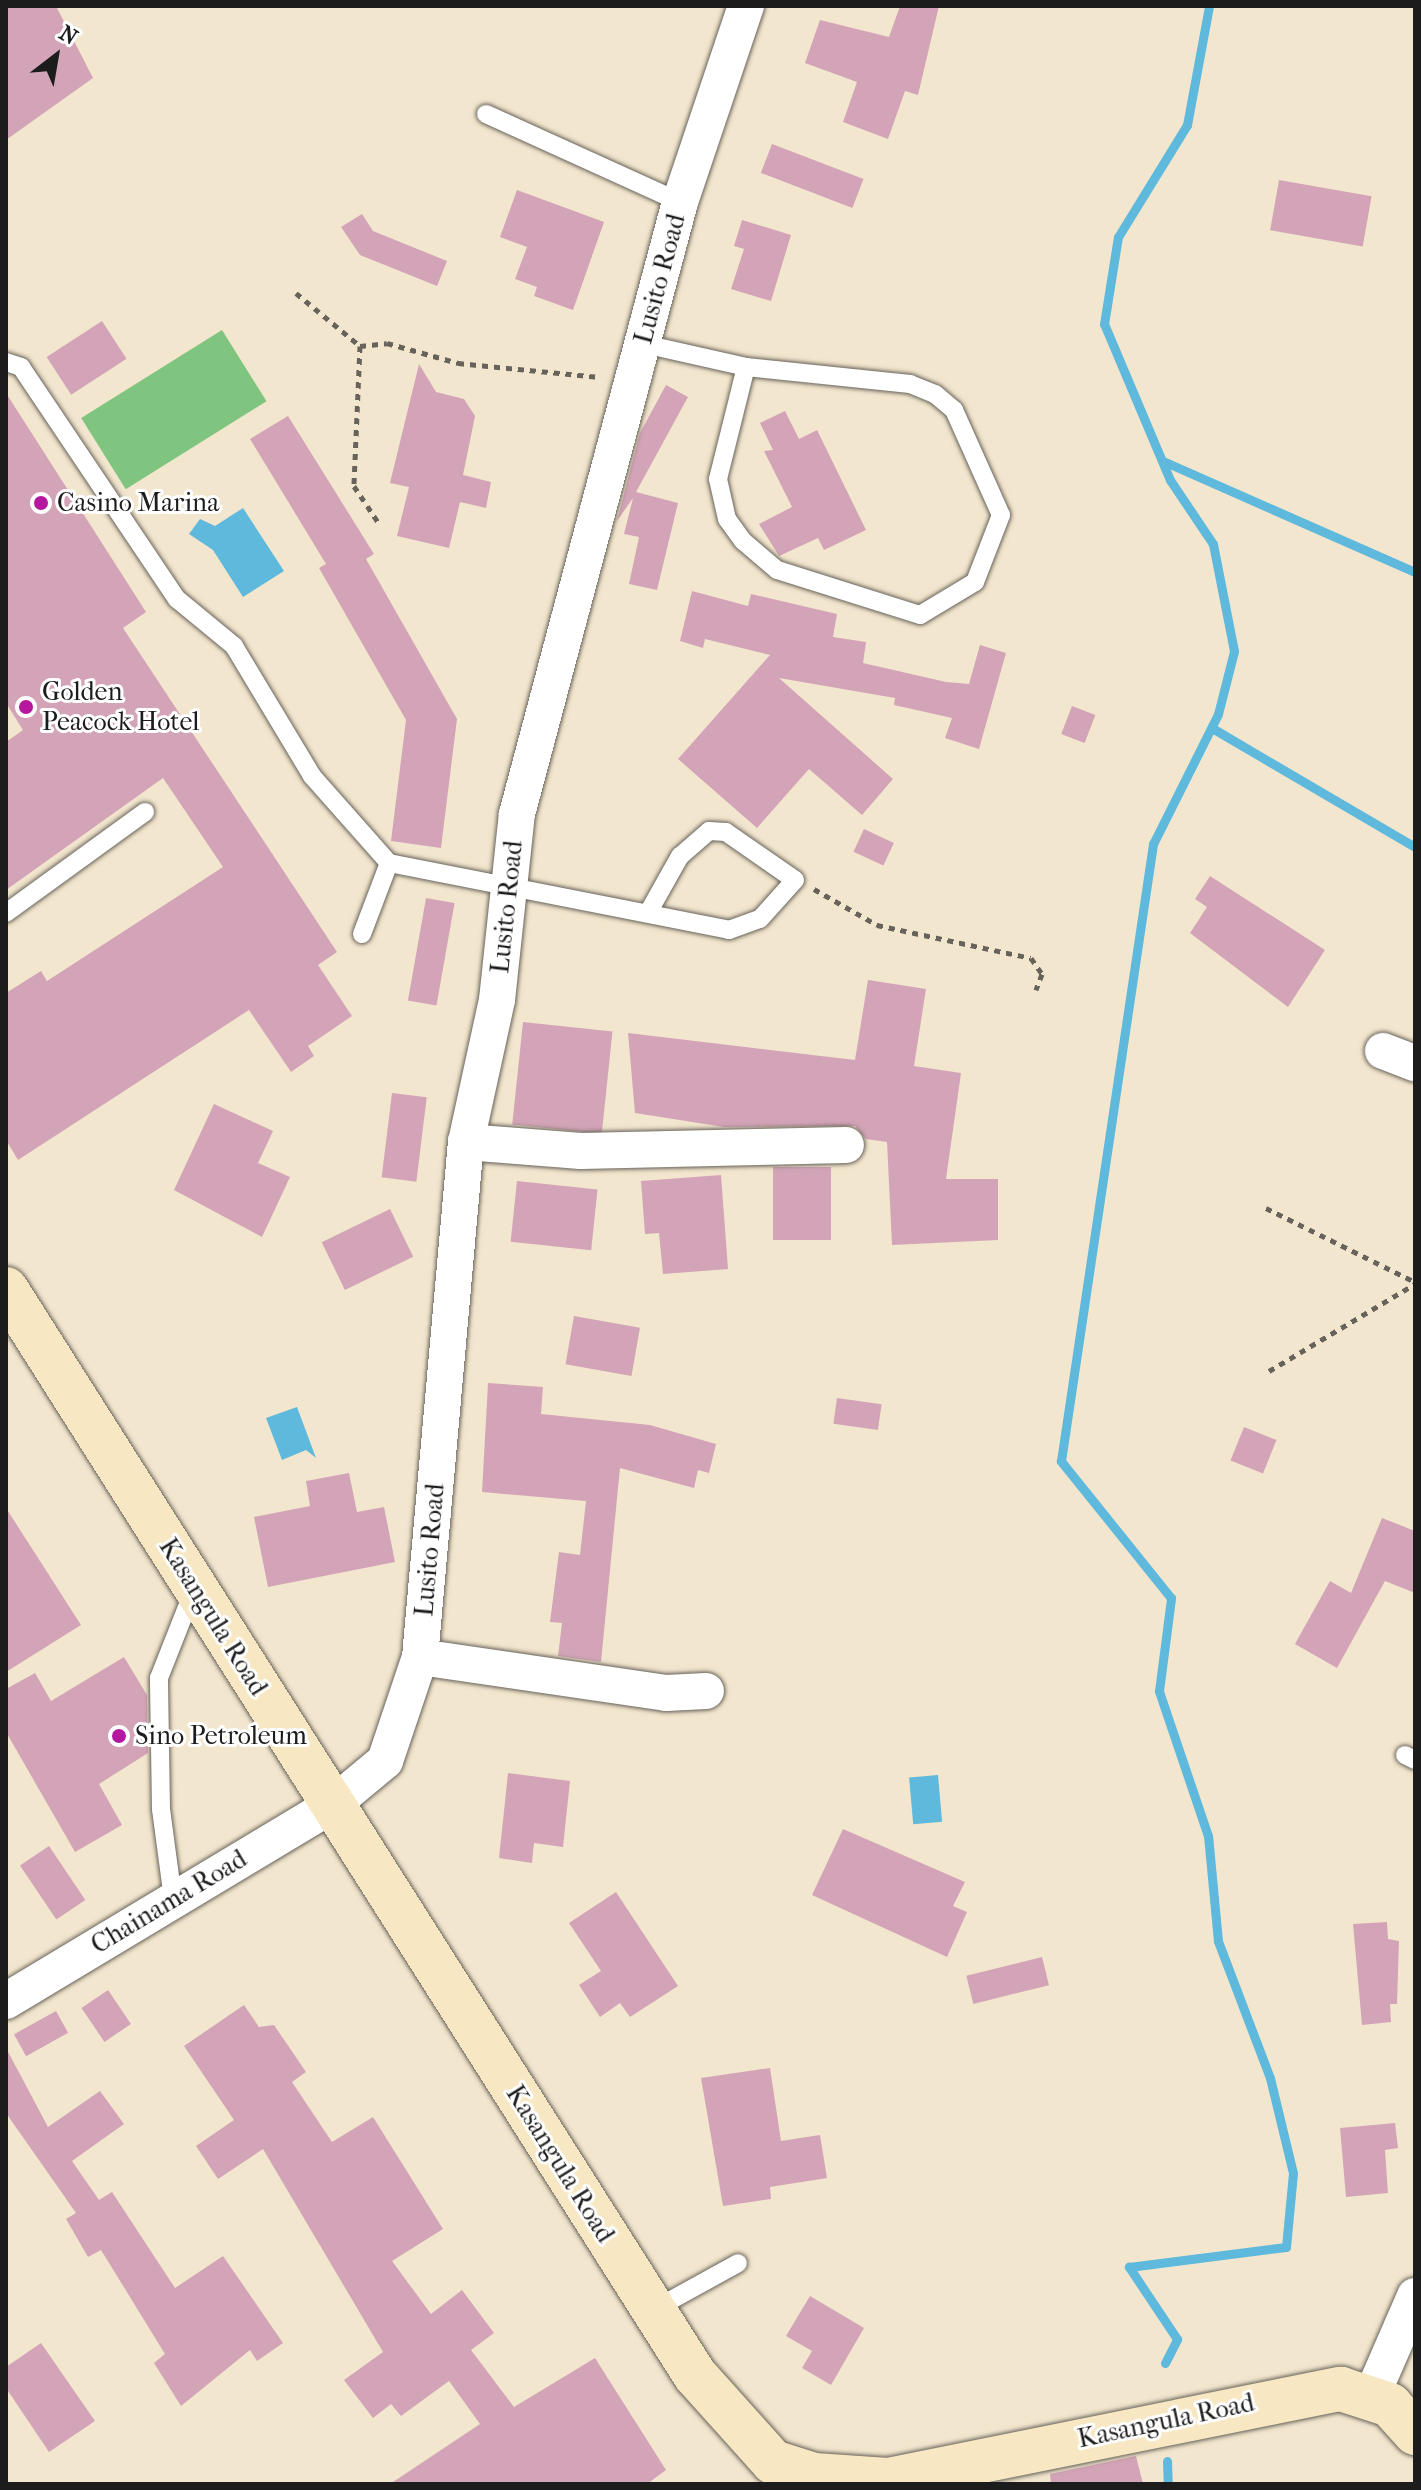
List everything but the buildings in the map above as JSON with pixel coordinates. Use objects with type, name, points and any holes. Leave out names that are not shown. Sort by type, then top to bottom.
[{"type":"main road","name":"Kasangula Road","points":[[6,1289],[653,2310],[695,2375],[766,2473],[888,2480],[1305,2392],[1372,2395]]},
{"type":"main road","points":[[1372,2395],[1415,2433]]},
{"type":"street","name":"Lusito Road","points":[[332,1805],[385,1761],[420,1657],[466,1142],[497,1000],[506,888],[540,710],[644,344],[680,202],[746,6]]},
{"type":"street","points":[[466,1142],[581,1151],[846,1145]]},
{"type":"street","points":[[420,1657],[666,1693],[706,1691]]},
{"type":"street","name":"Chainama Road","points":[[6,2001],[332,1805]]},
{"type":"street","points":[[1372,2395],[1415,2296]]},
{"type":"lane","points":[[486,114],[680,202]]},
{"type":"lane","points":[[644,344],[746,367],[910,384],[954,410],[1001,515],[975,582],[920,615],[777,570],[743,541],[727,519],[718,479],[746,367]]},
{"type":"lane","points":[[6,362],[21,367],[177,599],[234,646],[312,776],[389,863],[729,930],[760,919],[795,880],[726,832],[709,831],[680,856],[648,913]]},
{"type":"lane","points":[[6,913],[145,812]]},
{"type":"lane","points":[[362,934],[389,863]]},
{"type":"lane","points":[[173,1899],[161,1809],[159,1678],[195,1588]]},
{"type":"lane","points":[[653,2310],[738,2263]]},
{"type":"path","points":[[296,293],[360,346],[387,343],[458,363],[631,381]]},
{"type":"path","points":[[360,346],[354,486],[378,522]]},
{"type":"path","points":[[795,880],[877,925],[1031,958],[1042,974],[1036,990]]},
{"type":"path","points":[[1266,1208],[1415,1283]]},
{"type":"path","points":[[1269,1371],[1415,1283]]},
{"type":"green space","points":[[222,330],[267,401],[126,489],[81,418]]},
{"type":"water","points":[[243,508],[284,571],[243,597],[213,550],[189,534],[200,519],[215,526]]},
{"type":"water","points":[[297,1407],[316,1458],[306,1450],[282,1460],[266,1418]]},
{"type":"water","points":[[938,1775],[942,1822],[913,1824],[909,1778]]},
{"type":"waterway","points":[[1165,2363],[1177,2339],[1129,2267],[1286,2247],[1293,2173],[1270,2078],[1218,1941],[1208,1836],[1159,1691],[1171,1598],[1061,1461],[1153,844],[1218,714],[1234,651],[1213,544],[1170,480],[1104,324],[1118,237],[1187,125],[1209,6]]},
{"type":"waterway","points":[[1163,461],[1415,572]]},
{"type":"waterway","points":[[1212,728],[1415,847]]},
{"type":"waterway","points":[[1167,2461],[1168,2484]]},
{"type":"place","name":"Casino Marina","points":[[41,503]]},
{"type":"place","name":"Golden Peacock Hotel","points":[[26,707]]},
{"type":"place","name":"Sino Petroleum","points":[[119,1736]]}]
